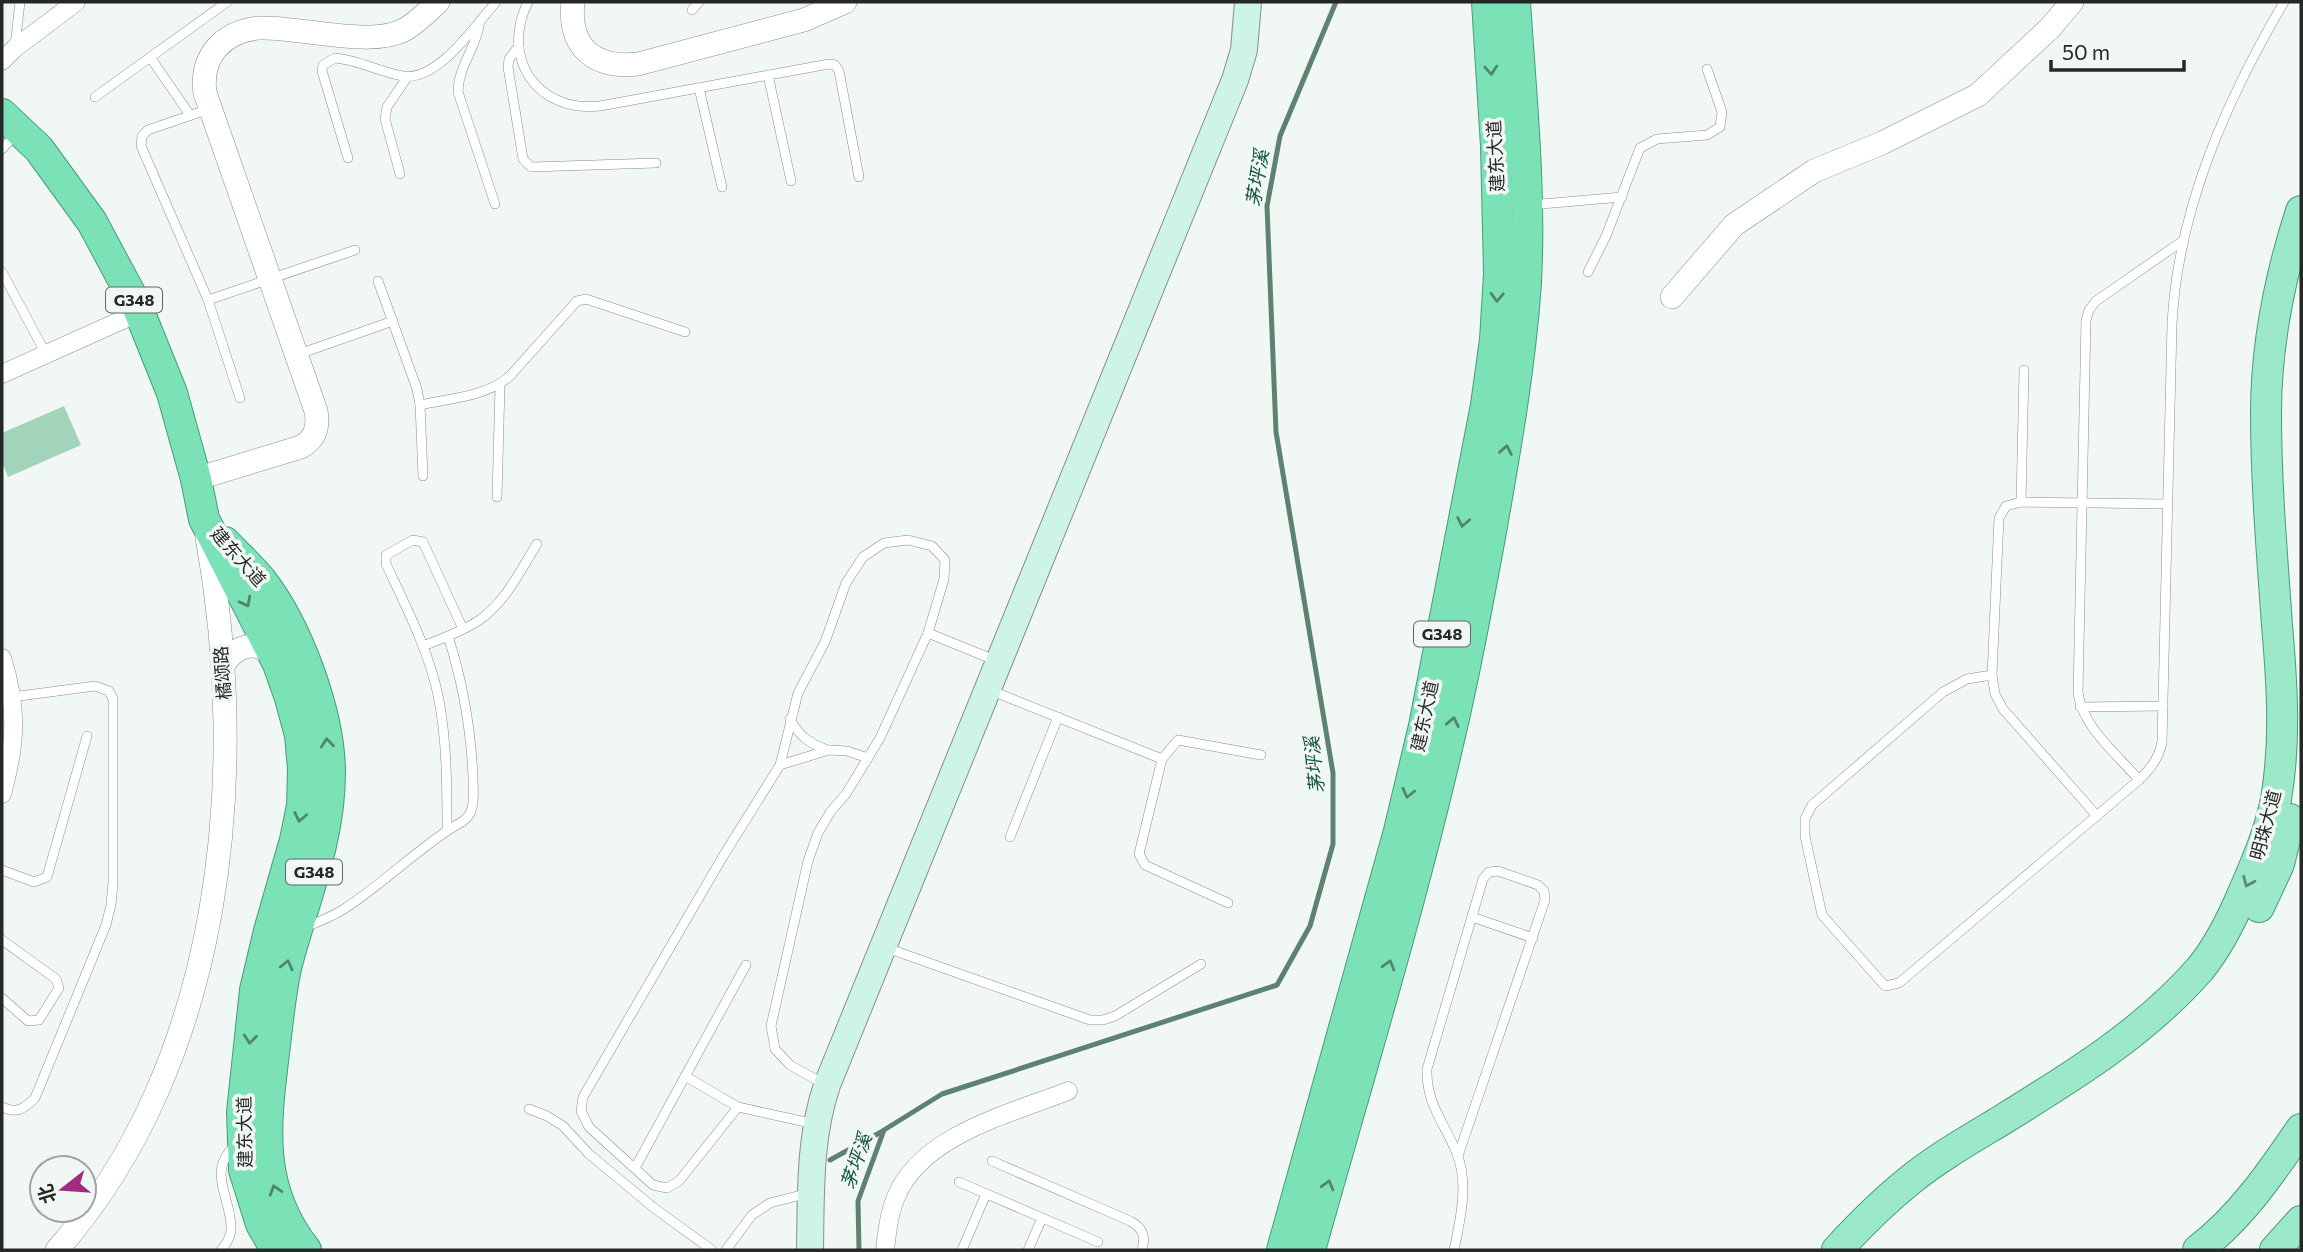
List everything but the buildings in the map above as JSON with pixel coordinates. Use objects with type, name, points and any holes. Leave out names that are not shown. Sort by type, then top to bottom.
[{"type":"highway","name":"建东大道","points":[[1310,1250],[1425,838],[1474,627],[1512,415],[1526,279],[1513,206],[1487,2]]},
{"type":"highway","name":"建东大道","points":[[1282,1250],[1399,831],[1424,726],[1488,392],[1495,340],[1499,274],[1513,206],[1515,2]]},
{"type":"highway","name":"橘颂路","points":[[8,131],[38,149],[92,222],[140,312],[172,393],[197,479],[204,519]]},
{"type":"highway","name":"建东大道","points":[[204,519],[278,664],[300,735],[302,806],[283,930],[281,997],[266,1140],[274,1191],[283,1215],[306,1250]]},
{"type":"highway","name":"建东大道","points":[[204,519],[262,581],[283,616],[316,691],[326,732],[330,770],[329,809],[312,881],[283,930],[255,990],[241,1141],[251,1198],[261,1224],[276,1250]]},
{"type":"main road","points":[[810,1250],[811,1193],[817,1124],[827,1085],[1236,80],[1244,50],[1248,2]]},
{"type":"main road","name":"明珠大道","points":[[1837,1250],[1866,1218],[1910,1180],[1957,1147],[2116,1047],[2160,1010],[2202,966],[2234,915],[2259,858],[2275,801],[2282,740],[2281,678],[2267,481],[2266,410],[2271,336],[2284,264],[2301,211]]},
{"type":"main road","name":"明珠大道","points":[[1862,1250],[1898,1215],[1942,1181],[2119,1068],[2177,1023],[2219,976],[2252,923],[2279,864],[2294,803],[2301,739],[2284,407],[2290,336],[2301,284]]},
{"type":"main road","points":[[2198,1250],[2226,1226],[2256,1193],[2301,1129]]},
{"type":"main road","points":[[2275,1250],[2301,1221]]},
{"type":"street","points":[[2,61],[76,2]]},
{"type":"street","points":[[197,479],[295,449],[310,440],[316,430],[317,417],[270,279],[200,112],[207,62],[220,43],[237,32],[265,27],[381,37],[405,30],[438,2]]},
{"type":"street","points":[[573,2],[575,31],[582,46],[593,57],[607,64],[623,66],[804,20],[845,2]]},
{"type":"street","points":[[1672,298],[1734,225],[1814,171],[1882,143],[1978,95],[2050,28],[2072,2]]},
{"type":"street","points":[[2,374],[140,312]]},
{"type":"street","name":"橘颂路","points":[[57,1250],[118,1167],[160,1087],[189,1003],[209,914],[222,824],[226,733],[223,667],[204,519]]},
{"type":"street","points":[[223,667],[233,652],[249,646],[265,650],[278,664]]},
{"type":"street","points":[[2,658],[10,685],[15,724],[11,760],[2,794]]},
{"type":"street","points":[[885,1250],[890,1214],[896,1195],[921,1160],[956,1136],[1068,1091]]},
{"type":"lane","points":[[15,48],[20,2]]},
{"type":"lane","points":[[95,97],[227,2]]},
{"type":"lane","points":[[348,158],[322,71],[323,65],[335,58],[408,76],[423,74],[437,66],[496,2]]},
{"type":"lane","points":[[528,2],[520,24],[519,46],[523,65],[540,90],[554,100],[572,106],[600,106],[835,65],[839,71],[859,177]]},
{"type":"lane","points":[[692,10],[699,2]]},
{"type":"lane","points":[[1992,675],[1967,679],[1943,692],[1808,812],[1804,828],[1819,908],[1825,921],[1885,986],[1895,985],[2097,816],[2139,780],[2155,763],[2160,753],[2174,296],[2184,240],[2226,110],[2284,2]]},
{"type":"lane","points":[[480,20],[476,42],[461,71],[458,92],[495,205]]},
{"type":"lane","points":[[519,46],[509,59],[508,75],[523,159],[531,167],[656,163]]},
{"type":"lane","points":[[150,57],[200,112],[148,130],[142,136],[141,146],[208,300],[240,398]]},
{"type":"lane","points":[[1588,272],[1622,197],[1640,148],[1657,139],[1707,135],[1720,127],[1721,112],[1707,69]]},
{"type":"lane","points":[[768,75],[791,181]]},
{"type":"lane","points":[[400,174],[386,119],[387,107],[408,76]]},
{"type":"lane","points":[[699,88],[722,187]]},
{"type":"lane","points":[[1513,206],[1622,197]]},
{"type":"lane","points":[[2139,780],[2087,720],[2080,707],[2078,693],[2086,320],[2096,301],[2184,240]]},
{"type":"lane","points":[[208,300],[355,250]]},
{"type":"lane","points":[[2,272],[46,354]]},
{"type":"lane","points":[[378,281],[417,389],[423,476]]},
{"type":"lane","points":[[420,405],[488,391],[500,385],[577,301],[586,299],[685,332]]},
{"type":"lane","points":[[296,355],[393,321]]},
{"type":"lane","points":[[2021,502],[2024,370]]},
{"type":"lane","points":[[497,497],[500,385]]},
{"type":"lane","points":[[2097,816],[2003,709],[1995,694],[1992,675],[1999,518],[2006,506],[2021,502],[2168,504]]},
{"type":"lane","points":[[447,830],[443,728],[437,694],[423,646],[386,564],[386,555],[413,540],[423,542],[463,629]]},
{"type":"lane","points":[[738,1107],[679,1181],[667,1188],[653,1185],[589,1127],[581,1111],[583,1097],[722,858],[780,765],[798,693],[825,642],[846,583],[863,558],[884,543],[908,540],[932,546],[945,559],[944,579],[928,633],[880,738],[846,794],[831,811],[818,833],[808,861],[771,1026],[775,1049],[790,1065],[827,1085]]},
{"type":"lane","points":[[423,646],[463,629],[488,614],[498,604],[537,544]]},
{"type":"lane","points":[[928,633],[999,662]]},
{"type":"lane","points":[[283,930],[322,921],[346,907],[447,830],[466,820],[472,810],[467,713],[459,670],[448,636]]},
{"type":"lane","points":[[2,1108],[16,1111],[27,1107],[35,1098],[106,925],[113,883],[113,699],[109,691],[95,687],[12,697]]},
{"type":"lane","points":[[988,689],[1162,759]]},
{"type":"lane","points":[[2080,707],[2163,706]]},
{"type":"lane","points":[[1010,836],[1058,718]]},
{"type":"lane","points":[[790,719],[805,740],[830,750],[847,751],[868,758]]},
{"type":"lane","points":[[2,870],[34,882],[47,877],[87,736]]},
{"type":"lane","points":[[1228,903],[1145,865],[1139,854],[1162,759],[1178,740],[1261,755]]},
{"type":"lane","points":[[780,765],[830,750]]},
{"type":"lane","points":[[1454,1250],[1461,1207],[1458,1156],[1430,1100],[1426,1085],[1427,1069],[1483,879],[1489,873],[1498,871],[1538,885],[1544,891],[1545,900],[1458,1156]]},
{"type":"lane","points":[[1472,917],[1533,938]]},
{"type":"lane","points":[[2,940],[56,979],[58,988],[39,1020],[28,1021],[2,999]]},
{"type":"lane","points":[[883,947],[1090,1020],[1115,1016],[1201,964]]},
{"type":"lane","points":[[635,1168],[746,965]]},
{"type":"lane","points":[[685,1076],[738,1107],[817,1124]]},
{"type":"lane","points":[[529,1109],[563,1126],[589,1154],[654,1208],[712,1250]]},
{"type":"lane","points":[[221,1250],[228,1241],[231,1230],[221,1170],[229,1152],[241,1141]]},
{"type":"lane","points":[[992,1161],[1130,1221],[1143,1231],[1142,1250]]},
{"type":"lane","points":[[959,1182],[1098,1242]]},
{"type":"lane","points":[[726,1250],[752,1215],[770,1203],[811,1193]]},
{"type":"lane","points":[[962,1250],[986,1194]]},
{"type":"lane","points":[[1028,1250],[1042,1218]]},
{"type":"green space","points":[[64,406],[81,445],[8,477],[2,462],[2,433]]},
{"type":"waterway","name":"茅坪溪","points":[[859,1250],[858,1201],[884,1130],[942,1094],[1277,985],[1310,926],[1333,844],[1333,773],[1276,432],[1267,206],[1280,136],[1336,2]]},
{"type":"waterway","points":[[830,1160],[883,1131]]}]
